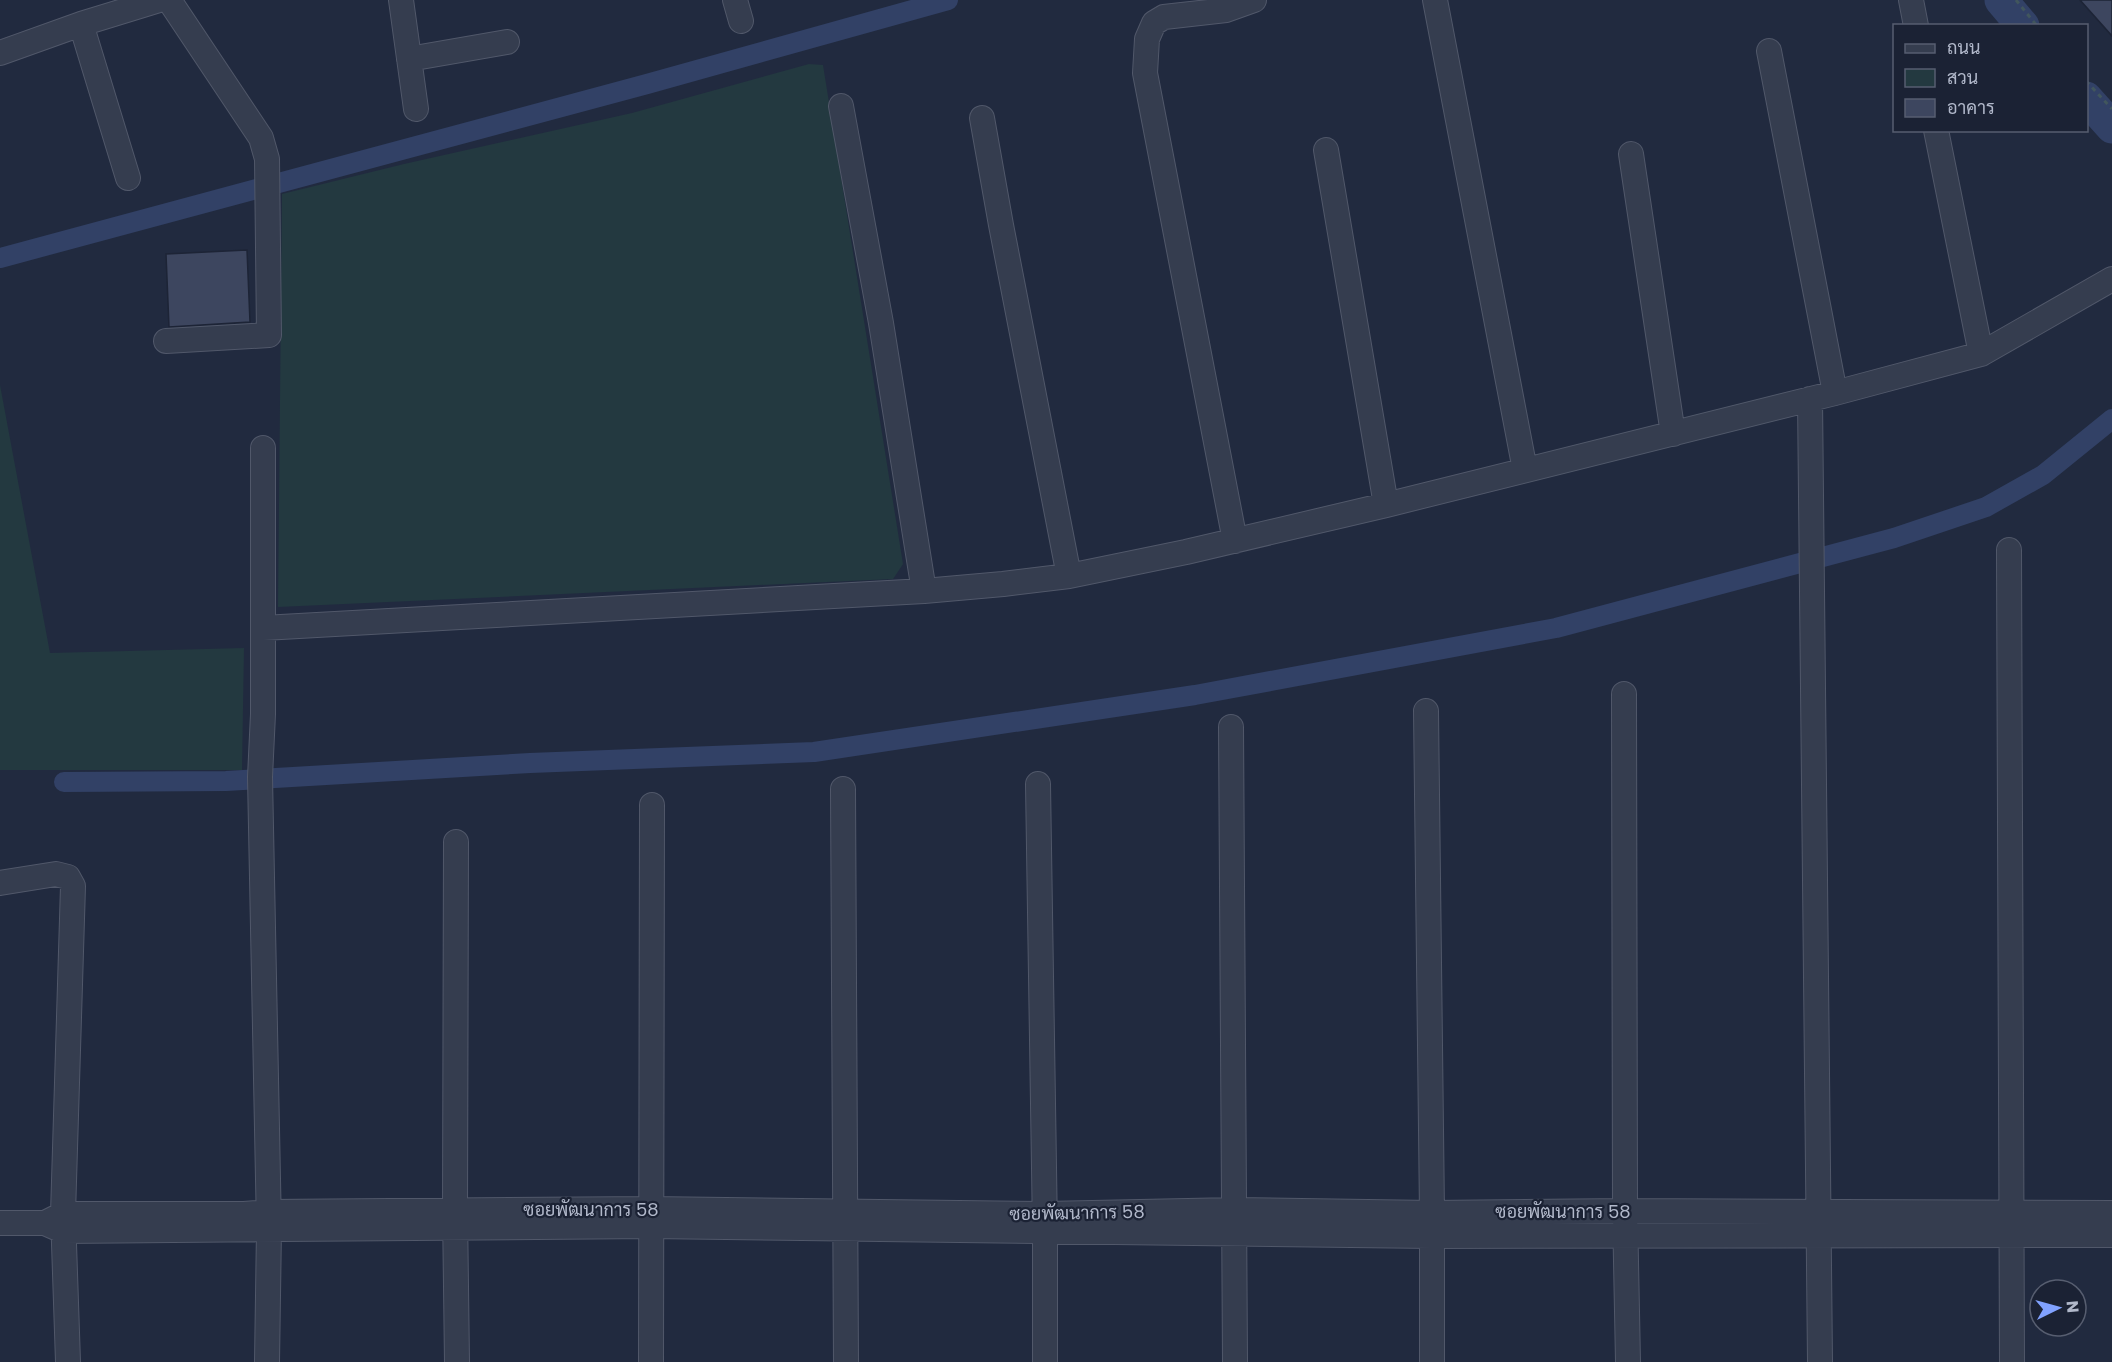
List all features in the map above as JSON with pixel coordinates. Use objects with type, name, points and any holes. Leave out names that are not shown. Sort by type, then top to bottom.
[{"type":"street","points":[[0,53],[81,24],[159,0]]},
{"type":"street","points":[[166,341],[269,335],[267,159],[261,138],[169,0]]},
{"type":"street","points":[[401,0],[416,109]]},
{"type":"street","points":[[1235,540],[1145,73],[1147,39],[1154,23],[1164,17],[1226,10],[1254,0]]},
{"type":"street","points":[[1435,0],[1525,470]]},
{"type":"street","points":[[1911,0],[1916,24]]},
{"type":"street","points":[[81,24],[128,178]]},
{"type":"street","points":[[409,59],[507,42]]},
{"type":"street","points":[[1769,51],[1835,393]]},
{"type":"street","points":[[841,106],[881,323],[924,591]]},
{"type":"street","points":[[982,118],[1069,576]]},
{"type":"street","points":[[1936,132],[1980,354]]},
{"type":"street","points":[[1326,150],[1386,505]]},
{"type":"street","points":[[1631,154],[1673,434]]},
{"type":"street","points":[[263,628],[924,591],[1069,576],[1386,505],[1835,393],[1980,354],[2112,279]]},
{"type":"street","points":[[1810,399],[1820,1362]]},
{"type":"street","points":[[263,448],[260,777],[269,1221],[267,1362]]},
{"type":"street","points":[[2009,550],[2012,1362]]},
{"type":"street","points":[[1624,694],[1625,1211],[1628,1362]]},
{"type":"street","points":[[1426,711],[1432,1362]]},
{"type":"street","points":[[1231,727],[1236,1362]]},
{"type":"street","points":[[1038,784],[1045,1362]]},
{"type":"street","points":[[843,789],[846,1362]]},
{"type":"street","points":[[651,1362],[652,805]]},
{"type":"street","points":[[456,842],[457,1362]]},
{"type":"street","points":[[0,883],[56,874],[68,877],[73,886],[57,1223],[68,1362]]},
{"type":"street","name":"ซอยพัฒนาการ 58","points":[[1432,1224],[1625,1211],[1819,1224]]},
{"type":"street","name":"ซอยพัฒนาการ 58","points":[[0,1223],[57,1223],[244,1214],[269,1221],[650,1217],[1045,1223],[1235,1221],[1432,1224],[1626,1237],[1819,1224],[2013,1223],[2112,1213]]},
{"type":"street","name":"ซอยพัฒนาการ 58","points":[[2013,1223],[2112,1235]]},
{"type":"path","points":[[2016,0],[2035,24]]},
{"type":"path","points":[[2088,83],[2112,109]]},
{"type":"green space","points":[[809,64],[823,65],[903,564],[893,579],[278,607],[282,194],[632,113]]},
{"type":"green space","points":[[0,385],[50,653],[244,648],[242,770],[0,770]]},
{"type":"building","points":[[2080,0],[2112,0],[2112,36]]},
{"type":"building","points":[[247,250],[250,322],[169,327],[166,254]]},
{"type":"waterway","points":[[0,258],[647,84],[948,0]]},
{"type":"waterway","points":[[2001,0],[2021,24]]},
{"type":"waterway","points":[[2088,100],[2112,127]]},
{"type":"waterway","points":[[64,782],[226,781],[530,763],[814,752],[1195,695],[1556,628],[1894,538],[1986,507],[2043,475],[2112,419]]}]
